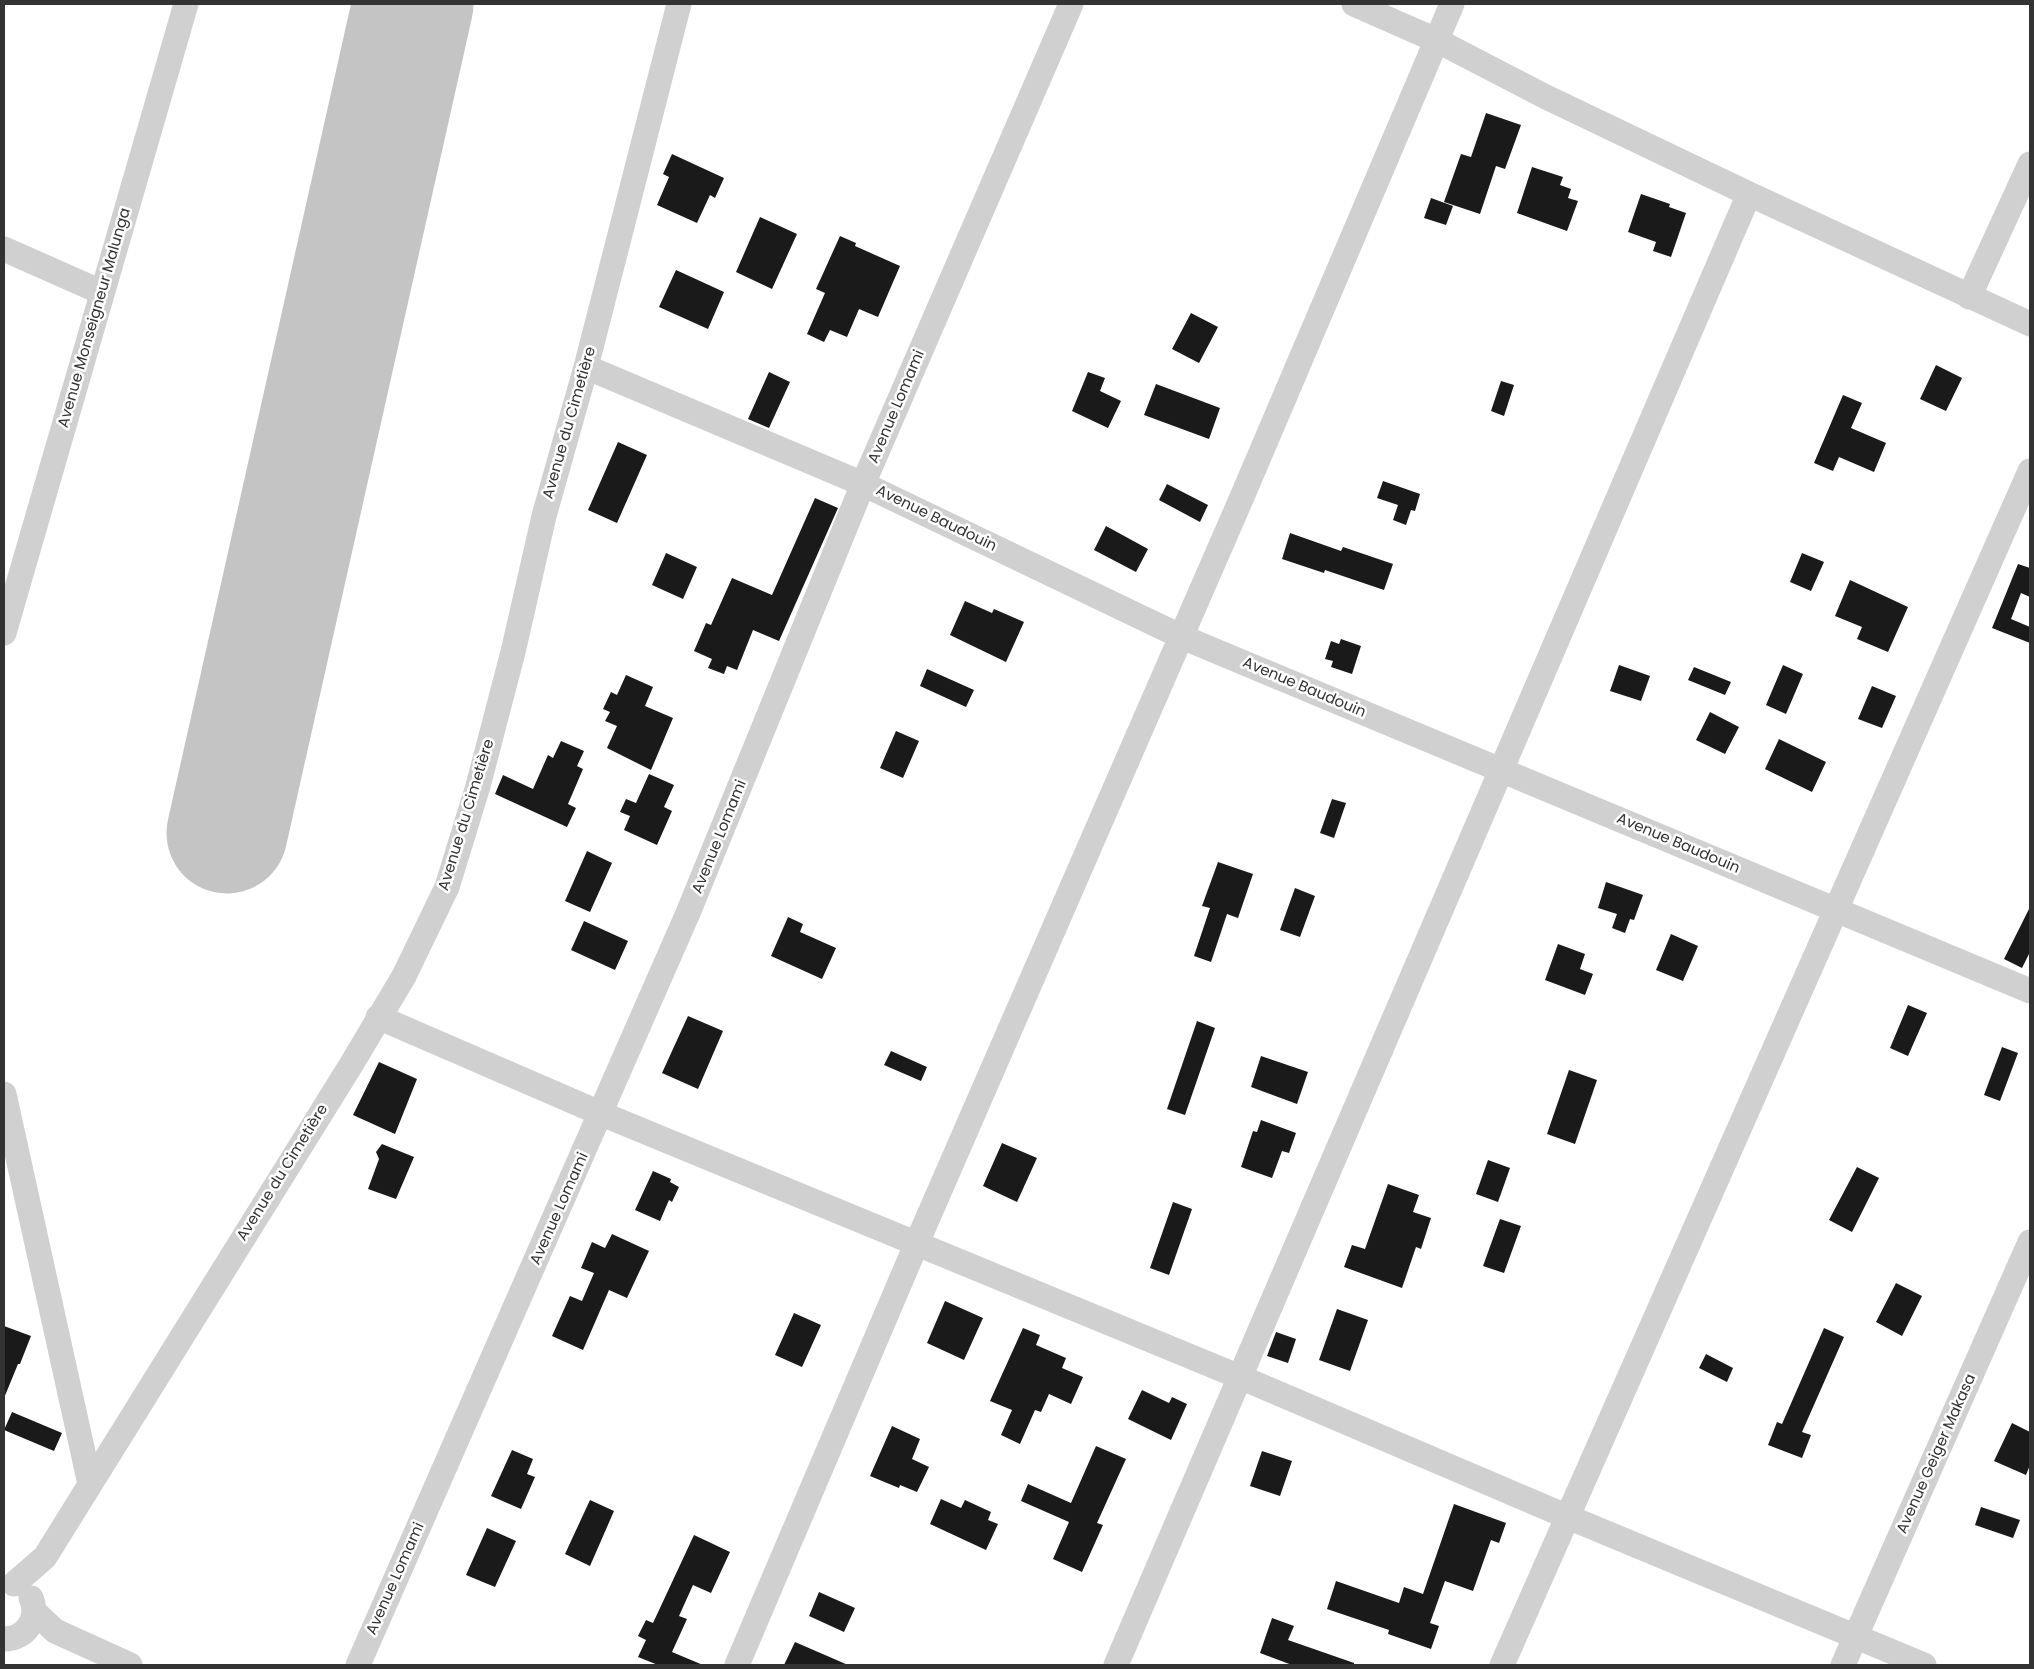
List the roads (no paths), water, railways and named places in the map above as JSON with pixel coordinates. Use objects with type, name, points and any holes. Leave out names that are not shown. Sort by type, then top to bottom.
[{"type":"street","name":"Avenue Monseigneur Malunga","points":[[4,633],[101,292],[186,4]]},
{"type":"street","name":"Avenue du Cimetière","points":[[21,1594],[352,1065],[378,1017],[404,976],[447,887],[478,786],[513,652],[544,516],[586,367],[680,4]]},
{"type":"street","name":"Avenue Lomami","points":[[358,1665],[602,1114],[688,913],[863,484],[1071,4]]},
{"type":"street","points":[[1354,4],[1438,41],[1546,97],[1749,194],[2030,324]]},
{"type":"street","points":[[738,1665],[916,1245],[1182,637],[1438,41],[1452,4]]},
{"type":"street","points":[[1969,297],[2030,164]]},
{"type":"street","points":[[1116,1665],[1749,194]]},
{"type":"street","points":[[4,249],[101,292]]},
{"type":"street","name":"Avenue Baudouin","points":[[586,367],[863,484],[1182,637],[2030,992]]},
{"type":"street","points":[[1502,1665],[2030,472]]},
{"type":"street","points":[[378,1017],[602,1114],[916,1245],[1240,1376],[1568,1517],[1924,1665]]},
{"type":"street","points":[[4,1094],[90,1484]]},
{"type":"street","name":"Avenue Geiger Makasa","points":[[1844,1665],[2030,1242]]},
{"type":"street","points":[[21,1594],[56,1631],[130,1665]]},
{"type":"street","points":[[10,1639],[32,1623],[21,1594]]},
{"type":"street","points":[[10,1639],[56,1631]]}]
